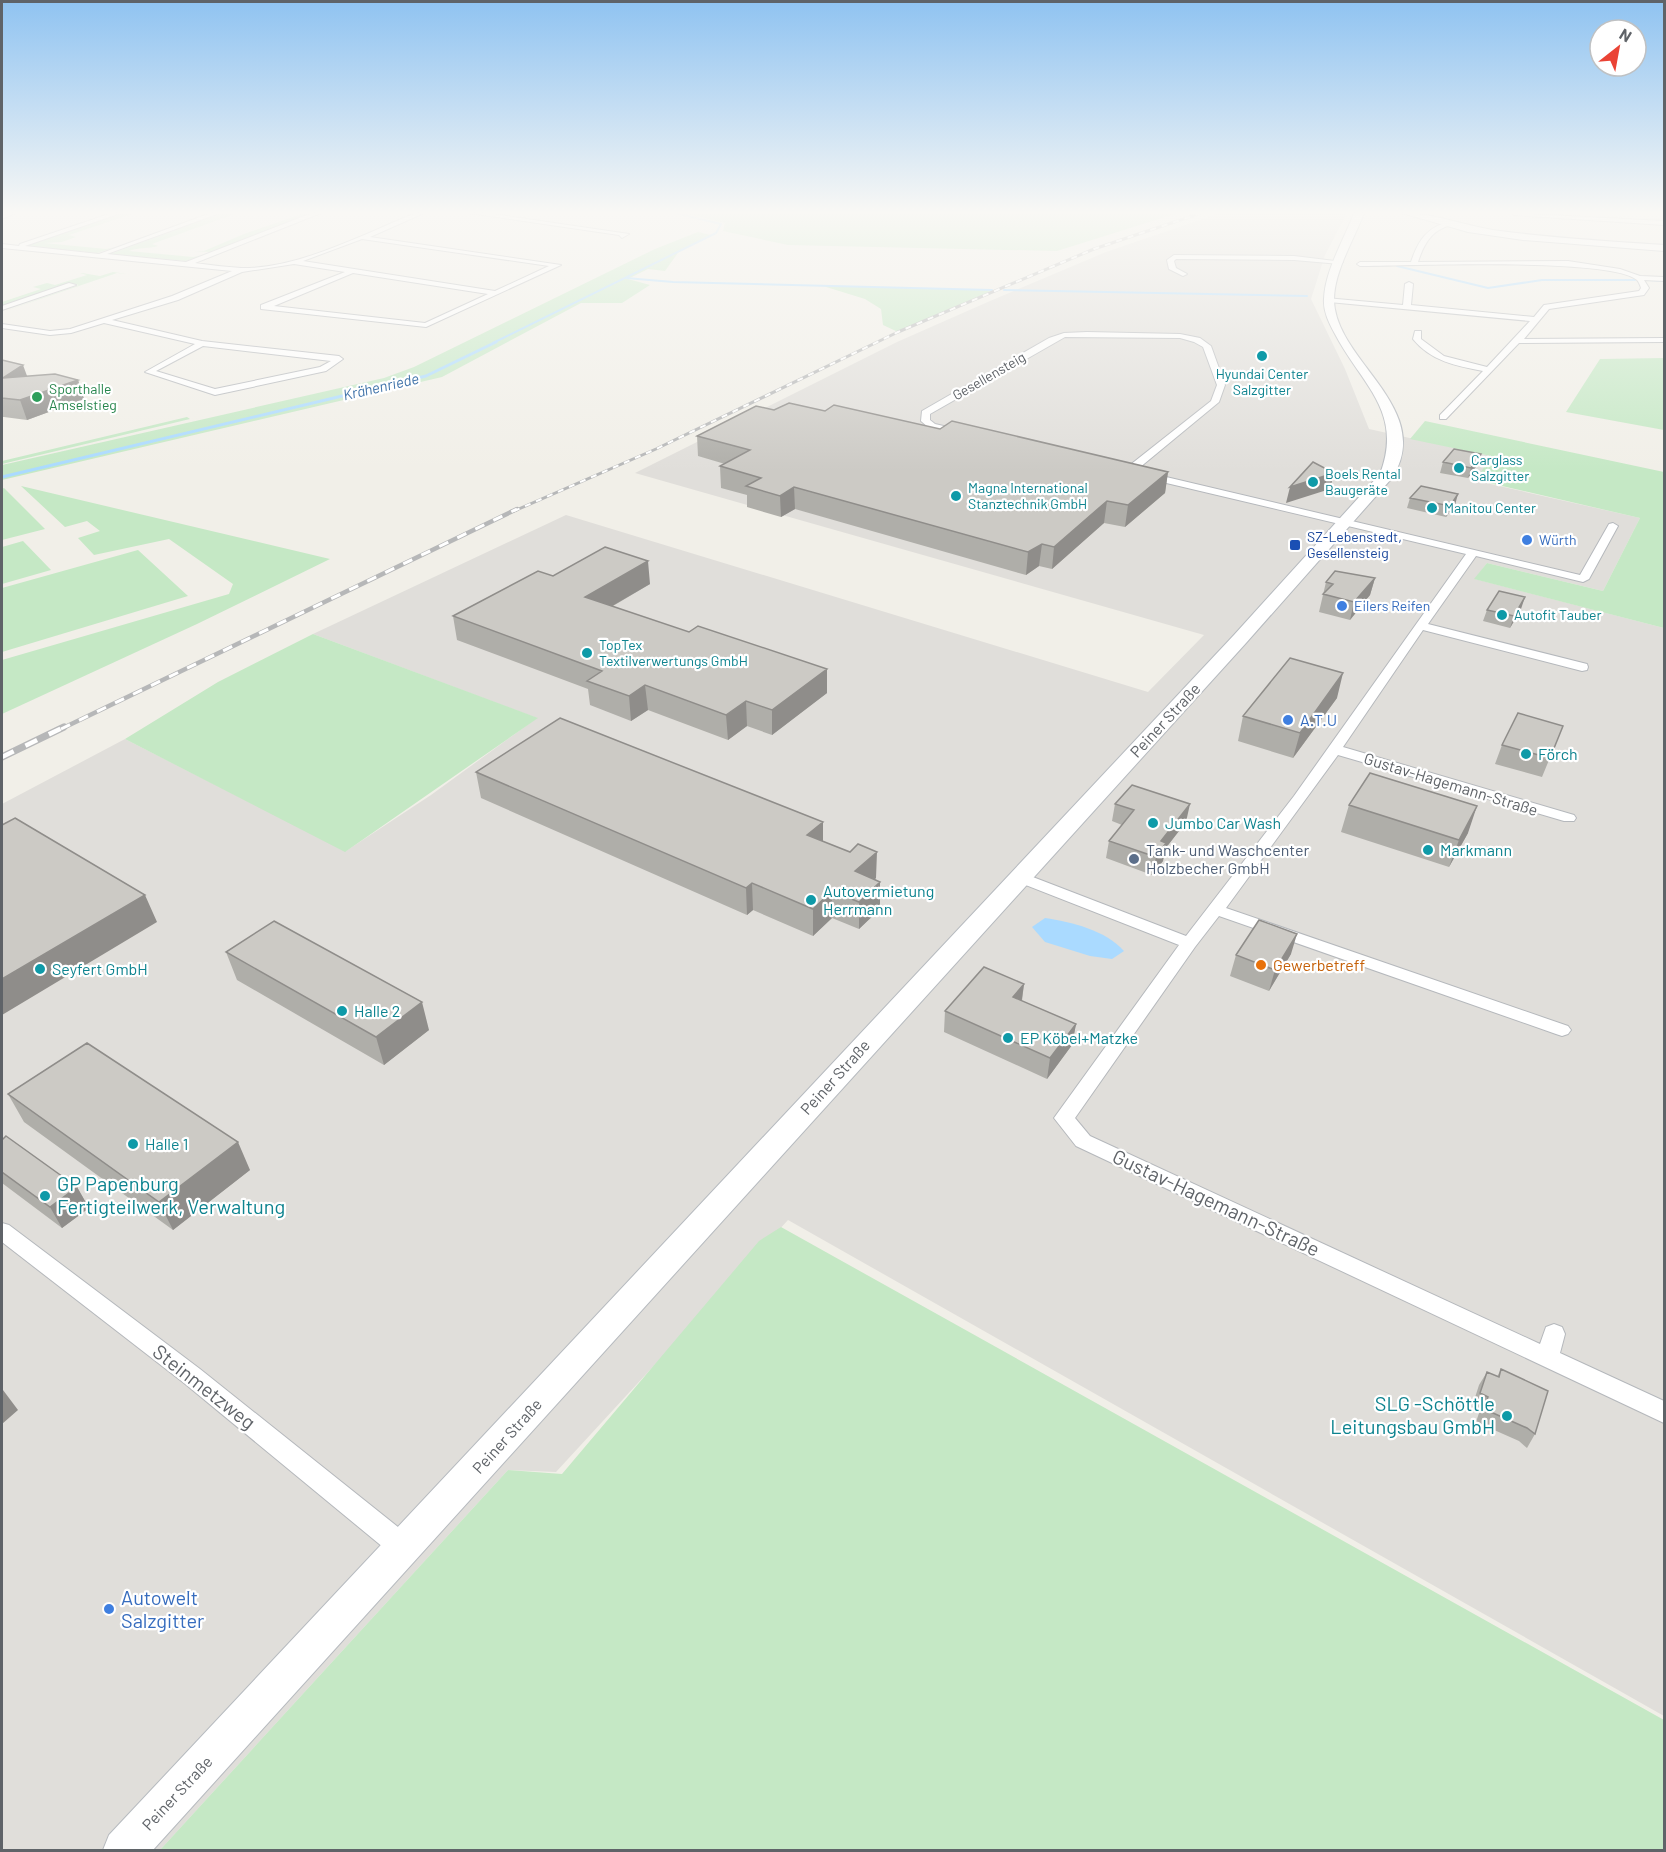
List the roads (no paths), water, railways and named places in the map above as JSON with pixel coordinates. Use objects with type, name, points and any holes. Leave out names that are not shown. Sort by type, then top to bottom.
[{"type":"main road","name":"Peiner Straße","points":[[124,1851],[1293,581],[1387,475],[1392,463],[1396,440],[1391,413],[1336,325],[1329,300]]},
{"type":"street","points":[[2,308],[28,299]]},
{"type":"street","points":[[2,326],[50,333],[71,331],[171,299]]},
{"type":"street","points":[[283,299],[264,307],[426,325],[483,299]]},
{"type":"street","points":[[1407,308],[1408,299]]},
{"type":"street","points":[[1443,417],[1525,333],[1534,320],[1551,305],[1597,299]]},
{"type":"street","points":[[1329,300],[1534,320]]},
{"type":"street","points":[[103,321],[202,343],[339,359],[323,369],[225,392],[215,392],[149,372],[202,343]]},
{"type":"street","points":[[1418,333],[1417,339],[1427,352],[1443,360],[1489,370]]},
{"type":"street","points":[[1525,333],[1551,341]]},
{"type":"street","name":"Gesellensteig","points":[[976,436],[932,426],[926,421],[926,413],[1052,340],[1065,335],[1087,334],[1180,336],[1197,340],[1207,346],[1221,385],[1215,402],[1129,471]]},
{"type":"street","points":[[1517,341],[1665,340]]},
{"type":"street","points":[[1118,469],[1583,579],[1614,526]]},
{"type":"street","name":"Gustav-Hagemann-Straße","points":[[1473,552],[1334,749],[1217,910],[1189,944],[1064,1118],[1083,1141],[1547,1358]]},
{"type":"street","points":[[1420,626],[1582,667]]},
{"type":"street","name":"Gustav-Hagemann-Straße","points":[[1334,749],[1569,819]]},
{"type":"street","points":[[1019,877],[1189,944]]},
{"type":"street","points":[[1217,910],[1562,1030]]},
{"type":"street","name":"Steinmetzweg","points":[[2,1231],[192,1376],[404,1548]]},
{"type":"street","points":[[1554,1334],[1547,1358],[1665,1412]]},
{"type":"water","points":[[1045,918],[1098,932],[1124,951],[1112,959],[1090,956],[1045,942],[1032,927]]},
{"type":"waterway","name":"Krähenriede","points":[[493,343],[581,299]]},
{"type":"waterway","name":"Krähenriede","points":[[2,477],[426,376],[496,342]]},
{"type":"railway","points":[[514,511],[656,449],[898,332],[975,299]]},
{"type":"railway","points":[[61,729],[517,509]]},
{"type":"railway","points":[[2,757],[64,727]]},
{"type":"place","name":"Hyundai Center Salzgitter","points":[[1262,356]]},
{"type":"place","name":"Sporthalle Amselstieg","points":[[37,397]]},
{"type":"place","name":"Carglass Salzgitter","points":[[1459,468]]},
{"type":"place","name":"Boels Rental Baugeräte","points":[[1313,482]]},
{"type":"place","name":"Magna International Stanztechnik GmbH","points":[[956,496]]},
{"type":"place","name":"Manitou Center","points":[[1432,508]]},
{"type":"place","name":"Würth","points":[[1527,540]]},
{"type":"place","name":"SZ-Lebenstedt, Gesellensteig","points":[[1295,545]]},
{"type":"place","name":"Eilers Reifen","points":[[1342,606]]},
{"type":"place","name":"Autofit Tauber","points":[[1502,615]]},
{"type":"place","name":"TopTex Textilverwertungs GmbH","points":[[587,653]]},
{"type":"place","name":"A.T.U","points":[[1288,720]]},
{"type":"place","name":"Förch","points":[[1526,754]]},
{"type":"place","name":"Jumbo Car Wash","points":[[1153,823]]},
{"type":"place","name":"Markmann","points":[[1428,850]]},
{"type":"place","name":"Tank- und Waschcenter Holzbecher GmbH","points":[[1134,859]]},
{"type":"place","name":"Autovermietung Herrmann","points":[[811,900]]},
{"type":"place","name":"Gewerbetreff","points":[[1261,965]]},
{"type":"place","name":"Seyfert GmbH","points":[[40,969]]},
{"type":"place","name":"Halle 2","points":[[342,1011]]},
{"type":"place","name":"EP Köbel+Matzke","points":[[1008,1038]]},
{"type":"place","name":"Halle 1","points":[[133,1144]]},
{"type":"place","name":"GP Papenburg Fertigteilwerk, Verwaltung","points":[[45,1196]]},
{"type":"place","name":"SLG -Schöttle Leitungsbau GmbH","points":[[1507,1416]]},
{"type":"place","name":"Autowelt Salzgitter","points":[[109,1609]]}]
